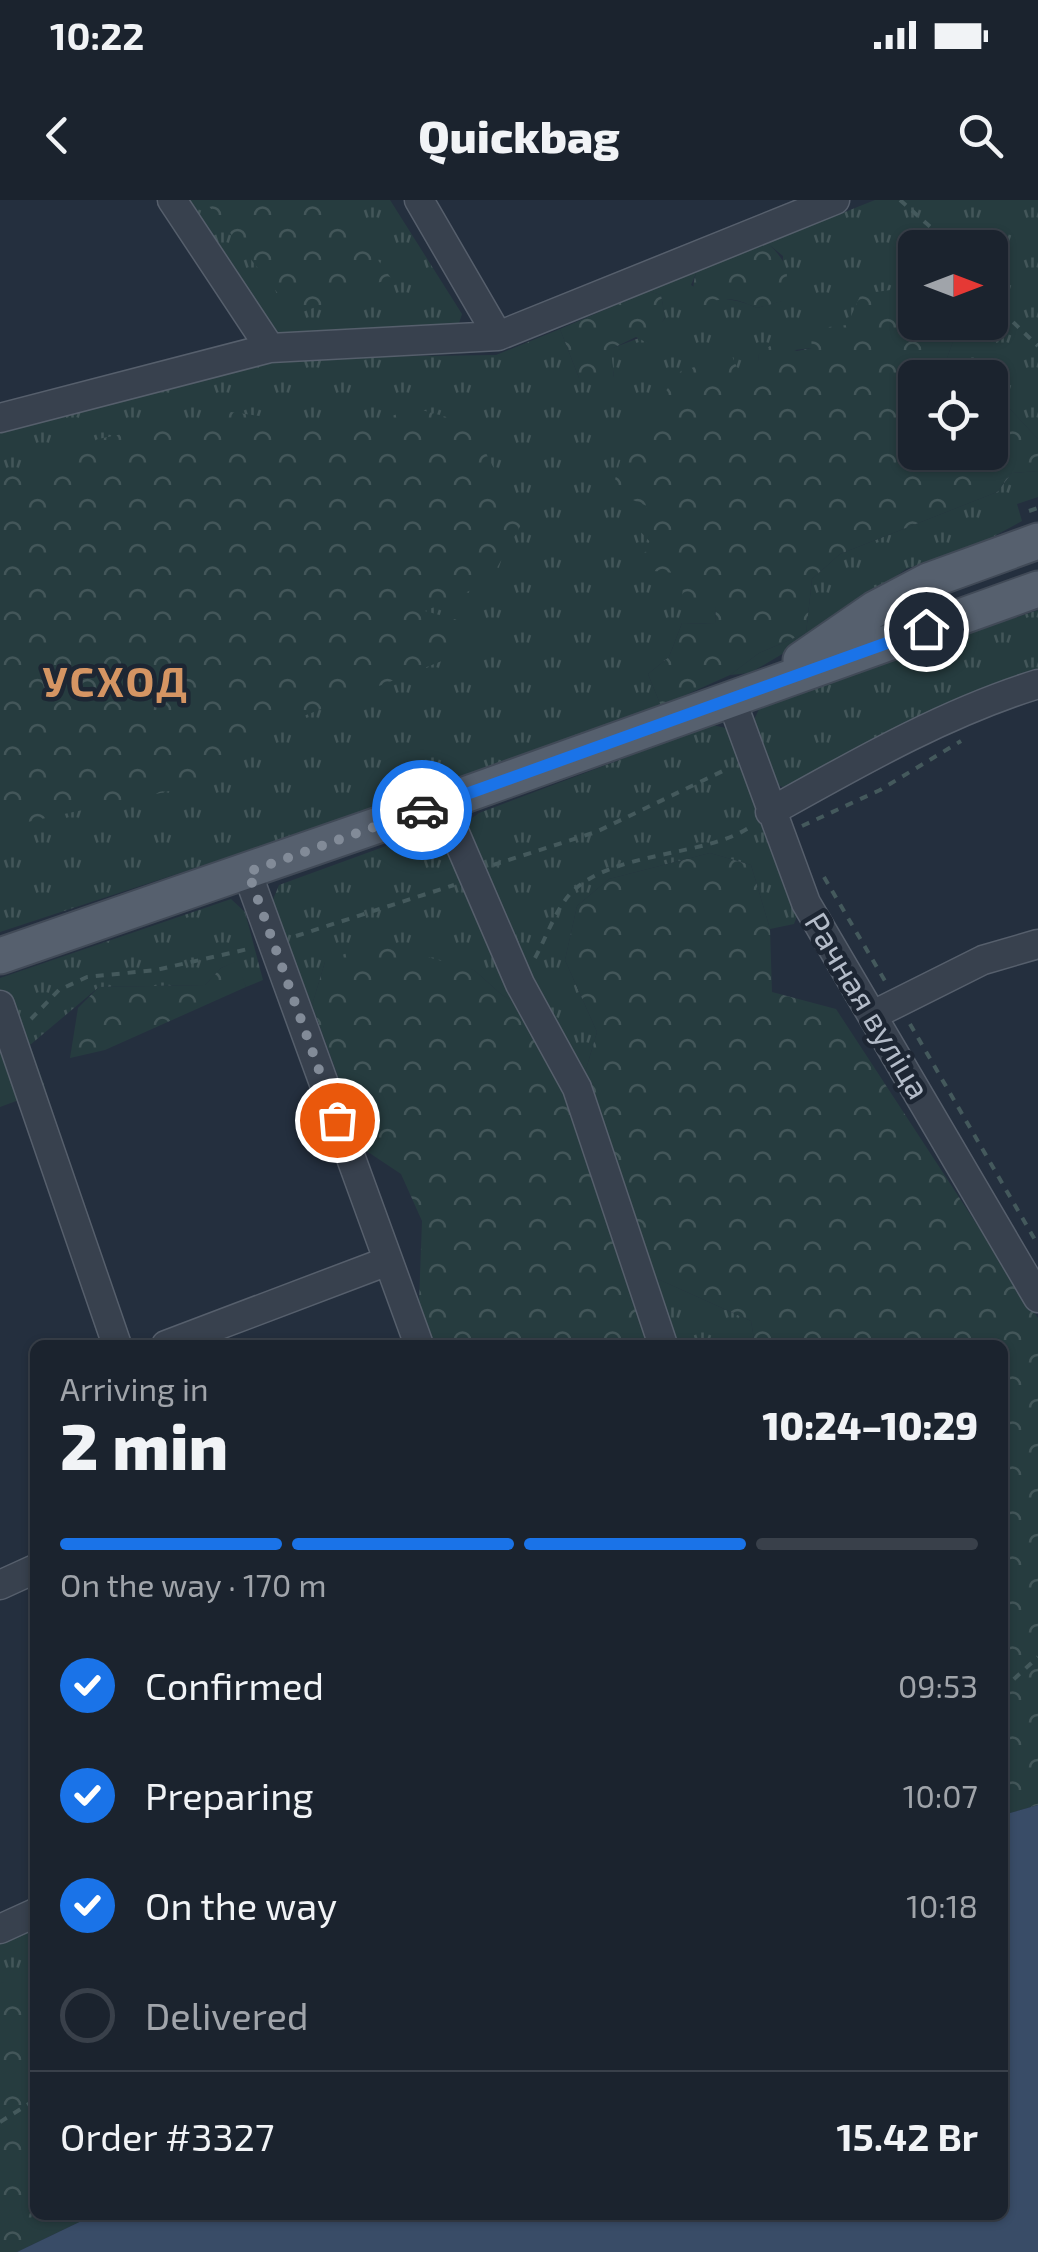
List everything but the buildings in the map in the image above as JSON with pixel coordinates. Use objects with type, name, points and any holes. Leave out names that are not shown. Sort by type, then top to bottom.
[{"type":"main road","points":[[730,699],[772,680],[875,609],[1034,526]]},
{"type":"main road","points":[[0,956],[442,804],[1038,589]]},
{"type":"street","points":[[172,200],[270,348]]},
{"type":"street","points":[[419,200],[498,336]]},
{"type":"street","points":[[0,418],[270,348],[498,336],[835,200]]},
{"type":"street","points":[[775,824],[860,762],[989,700],[1038,684]]},
{"type":"street","name":"Рачная вуліца","points":[[730,699],[806,903],[883,1005],[1038,1298]]},
{"type":"street","points":[[442,804],[520,984],[577,1088],[661,1340]]},
{"type":"street","points":[[248,872],[418,1340]]},
{"type":"street","points":[[883,1005],[982,960],[1038,944]]},
{"type":"street","points":[[0,1005],[115,1340]]},
{"type":"street","points":[[179,1340],[388,1260]]},
{"type":"street","points":[[0,1586],[30,1571]]},
{"type":"street","points":[[1,1928],[30,1915]]},
{"type":"path","points":[[900,200],[934,230]]},
{"type":"path","points":[[1008,317],[1038,346]]},
{"type":"path","points":[[1034,526],[1038,508]]},
{"type":"path","points":[[520,984],[573,891],[659,854],[736,838],[880,790],[974,733]]},
{"type":"path","points":[[12,1039],[59,990],[87,977],[156,970],[274,943],[442,890],[596,832],[745,762],[750,751]]},
{"type":"path","points":[[816,862],[883,1005]]},
{"type":"path","points":[[902,1012],[1038,1245]]},
{"type":"path","points":[[1008,1684],[1038,1657]]},
{"type":"path","points":[[0,2122],[30,2103]]},
{"type":"green space","points":[[184,200],[390,200],[462,314],[459,323],[274,334]]},
{"type":"green space","points":[[204,200],[334,200],[391,278],[295,315]]},
{"type":"green space","points":[[875,200],[1038,200],[1038,439],[1009,408],[1008,360],[946,360],[954,340],[1008,340],[1008,230],[898,230],[898,293],[812,348],[759,354],[757,377],[664,413],[647,506],[684,574],[716,608],[715,624],[682,623],[669,657],[648,674],[661,706],[338,821],[0,932],[0,429],[273,358],[496,355],[560,329],[579,378],[614,377],[610,349],[655,332],[665,318],[661,295],[648,291],[697,271],[691,285],[709,295],[757,308],[782,301],[783,256],[767,243]]},
{"type":"green space","points":[[767,243],[786,269],[783,301],[757,308],[730,299],[717,300],[705,307],[701,303],[694,291],[697,271]]},
{"type":"green space","points":[[898,289],[898,340],[954,340],[946,360],[898,360],[898,470],[1008,470],[1008,372],[1009,408],[1038,439],[1038,471],[1012,473],[997,492],[840,554],[812,579],[806,633],[759,653],[730,675],[661,706],[648,674],[669,657],[682,623],[715,624],[716,608],[682,598],[684,574],[644,570],[641,555],[654,546],[636,527],[647,506],[612,491],[630,424],[663,413],[658,401],[681,371],[732,356],[742,379],[756,377],[759,354],[774,343],[797,351],[812,348],[810,329],[847,325],[861,294]]},
{"type":"green space","points":[[648,291],[661,295],[665,317],[651,345],[636,337],[611,349],[614,378],[579,378],[560,329]]},
{"type":"green space","points":[[415,408],[471,424],[522,523],[489,582],[425,611],[468,623],[477,647],[251,737],[197,785],[0,828],[0,477],[30,473],[98,439],[231,412],[354,429]]},
{"type":"green space","points":[[1038,471],[1038,497],[1017,504],[1022,521],[974,547],[906,569],[811,637],[750,673],[730,675],[759,653],[806,633],[812,579],[840,554],[997,492],[1012,473]]},
{"type":"green space","points":[[1038,610],[1038,673],[790,790],[773,783],[752,724],[761,705]]},
{"type":"green space","points":[[712,725],[726,728],[735,739],[799,911],[794,924],[770,929],[751,865],[710,853],[609,879],[577,906],[565,960],[597,1032],[582,1083],[495,916],[466,835],[472,818]]},
{"type":"green space","points":[[430,830],[444,832],[527,1008],[502,995],[474,970],[325,962],[312,1005],[272,902],[279,885]]},
{"type":"green space","points":[[710,853],[751,865],[770,929],[772,992],[836,1009],[1038,1318],[1038,1805],[1008,1814],[1008,1340],[754,1340],[751,1321],[649,1275],[582,1083],[597,1032],[565,960],[577,906],[609,879]]},
{"type":"green space","points":[[231,899],[245,912],[263,980],[246,987],[236,962],[221,968],[205,985],[99,987],[30,1045],[46,1090],[0,1107],[0,978]]},
{"type":"green space","points":[[374,942],[474,970],[502,995],[527,1008],[572,1091],[651,1340],[433,1340],[419,1302],[422,1221],[401,1174],[365,1150],[312,1005],[325,962]]},
{"type":"green space","points":[[237,961],[246,987],[105,1050],[70,1058],[78,1008],[99,987],[205,985],[221,968]]},
{"type":"green space","points":[[649,1275],[751,1321],[754,1340],[669,1340]]},
{"type":"green space","points":[[30,1931],[30,1981],[0,1983],[0,1944]]},
{"type":"green space","points":[[30,1981],[30,2220],[84,2220],[17,2252],[0,2252],[0,1983]]},
{"type":"water","points":[[1038,1805],[1038,2252],[17,2252],[84,2220],[1008,2220],[1008,1814]]},
{"type":"way so far","points":[[337,1120],[248,872],[422,810]]},
{"type":"district","name":"УСХОД","points":[[116,682]]},
{"type":"route","points":[[422,810],[926,629]]}]
